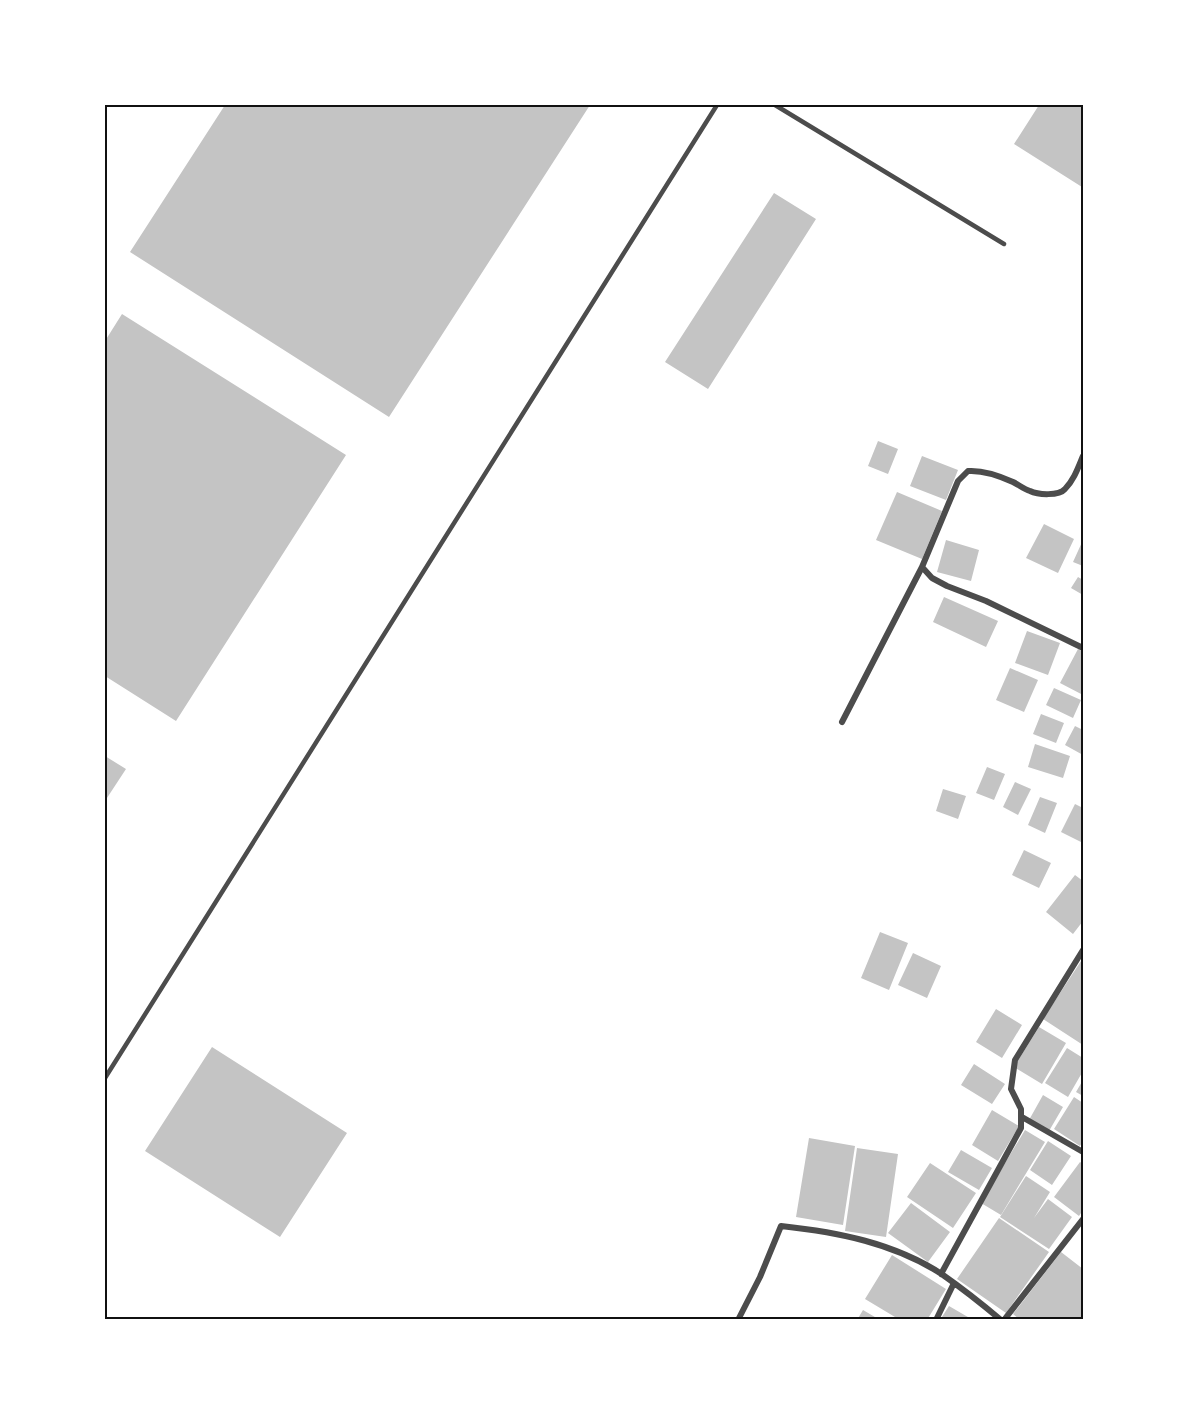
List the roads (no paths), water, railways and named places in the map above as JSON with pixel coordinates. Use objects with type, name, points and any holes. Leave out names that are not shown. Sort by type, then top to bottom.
[{"type":"street","points":[[842,722],[922,567],[958,481],[968,471],[995,475],[1014,482],[1032,493],[1053,495],[1066,489],[1076,475],[1083,456]]},
{"type":"street","points":[[1076,475],[1083,479]]},
{"type":"street","points":[[922,567],[932,578],[947,586],[986,601],[1083,648]]},
{"type":"street","points":[[941,1274],[1021,1128],[1021,1109],[1011,1089],[1015,1060],[1083,950]]},
{"type":"street","points":[[1022,1117],[1083,1152]]},
{"type":"street","points":[[738,1320],[760,1277],[781,1226],[826,1231],[882,1246],[941,1274],[1003,1320],[1083,1219]]},
{"type":"street","points":[[936,1320],[954,1283]]},
{"type":"lane","points":[[105,1078],[717,105]]},
{"type":"lane","points":[[776,105],[1004,244]]}]
